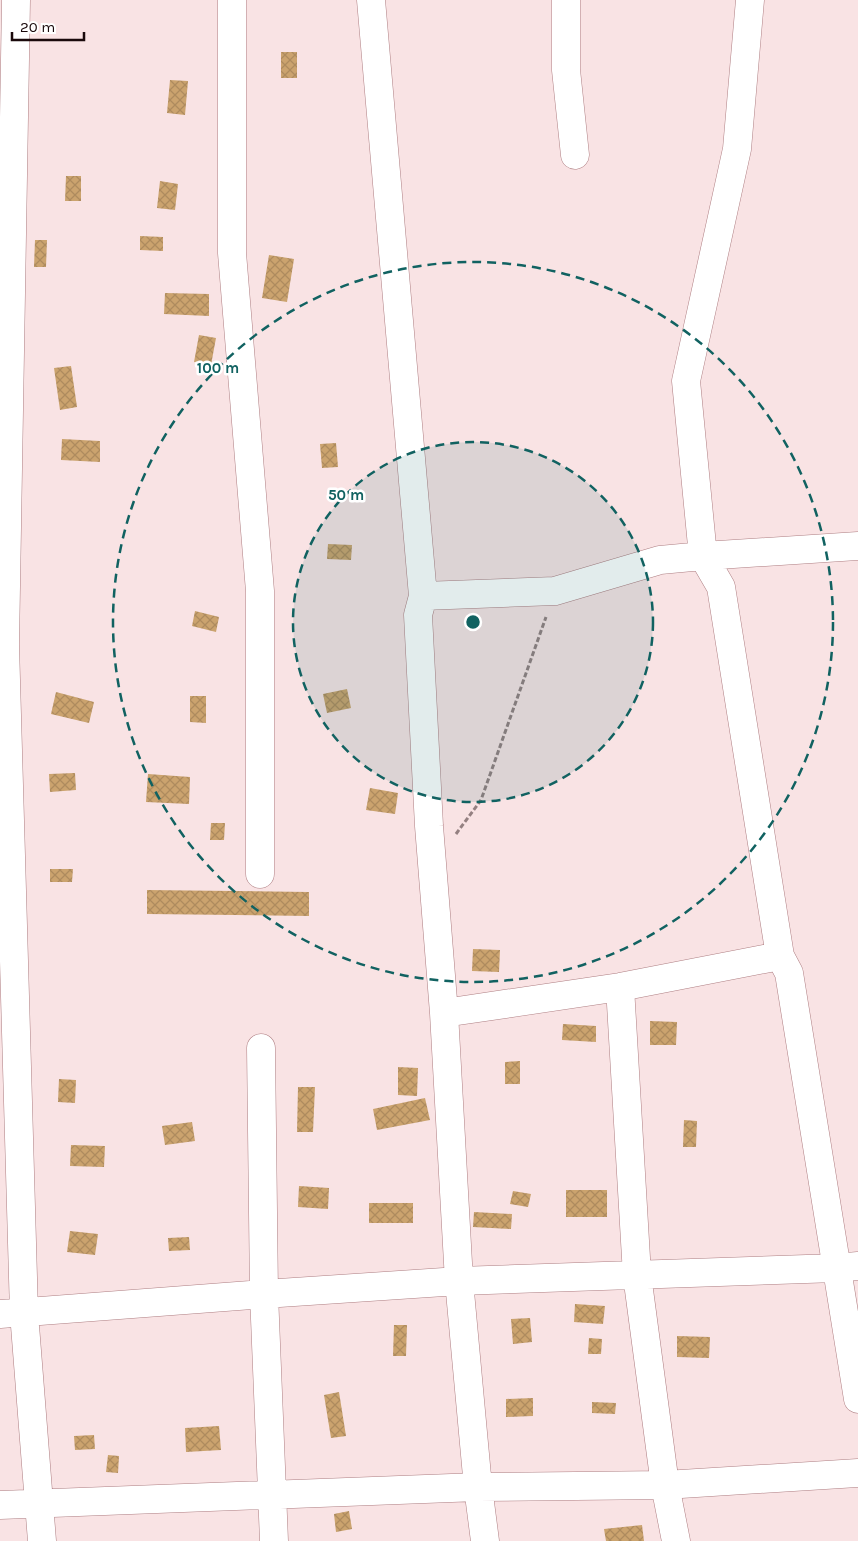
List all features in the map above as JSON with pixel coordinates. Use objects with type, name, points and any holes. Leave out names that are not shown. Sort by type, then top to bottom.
[{"type":"street","points":[[16,0],[5,645],[12,1314],[39,1504],[42,1541]]},
{"type":"street","points":[[232,0],[232,253],[260,591],[260,874]]},
{"type":"street","points":[[370,0],[423,596],[418,615],[432,868],[444,1013],[459,1281],[478,1487],[486,1541]]},
{"type":"street","points":[[566,0],[566,70],[575,155]]},
{"type":"street","points":[[750,0],[737,149],[686,381],[703,556],[721,587],[780,956],[789,973],[847,1267],[858,1399]]},
{"type":"street","points":[[423,596],[555,591],[660,560],[858,546]]},
{"type":"street","points":[[444,1013],[620,987],[780,956]]},
{"type":"street","points":[[620,987],[637,1275],[665,1485],[676,1541]]},
{"type":"street","points":[[261,1048],[264,1294],[274,1541]]},
{"type":"street","points":[[12,1314],[459,1281],[847,1267]]},
{"type":"street","points":[[0,1505],[478,1487],[665,1485],[858,1473]]},
{"type":"path","points":[[432,868],[481,800],[555,591]]},
{"type":"building","points":[[281,52],[297,52],[297,78],[281,78]]},
{"type":"building","points":[[170,80],[188,81],[185,115],[167,113]]},
{"type":"building","points":[[66,176],[81,176],[81,201],[65,201]]},
{"type":"building","points":[[160,181],[178,184],[175,210],[157,208]]},
{"type":"building","points":[[140,236],[163,237],[163,251],[140,250]]},
{"type":"building","points":[[35,240],[47,240],[46,267],[34,267]]},
{"type":"building","points":[[269,255],[294,259],[287,302],[262,298]]},
{"type":"building","points":[[165,293],[209,294],[209,316],[164,314]]},
{"type":"building","points":[[199,335],[216,338],[211,365],[194,362]]},
{"type":"building","points":[[71,366],[77,407],[60,410],[54,368]]},
{"type":"building","points":[[62,439],[100,441],[100,462],[61,460]]},
{"type":"building","points":[[336,443],[338,467],[322,468],[320,444]]},
{"type":"building","points":[[328,544],[352,545],[351,560],[327,559]]},
{"type":"building","points":[[195,611],[219,617],[216,632],[192,626]]},
{"type":"building","points":[[347,689],[351,708],[327,713],[323,694]]},
{"type":"building","points":[[56,692],[94,702],[89,723],[51,714]]},
{"type":"building","points":[[190,696],[206,696],[206,723],[190,722]]},
{"type":"building","points":[[75,773],[76,790],[50,792],[49,774]]},
{"type":"building","points":[[148,774],[190,777],[189,804],[146,802]]},
{"type":"building","points":[[370,788],[398,793],[395,814],[366,810]]},
{"type":"building","points":[[211,823],[225,823],[224,840],[210,840]]},
{"type":"building","points":[[50,869],[73,869],[72,882],[50,882]]},
{"type":"building","points":[[147,890],[309,892],[309,916],[147,914]]},
{"type":"building","points":[[473,949],[500,950],[499,972],[472,971]]},
{"type":"building","points":[[650,1021],[677,1022],[676,1045],[650,1045]]},
{"type":"building","points":[[563,1024],[596,1026],[596,1042],[562,1040]]},
{"type":"building","points":[[520,1061],[520,1084],[505,1084],[505,1062]]},
{"type":"building","points":[[398,1067],[418,1068],[417,1096],[398,1095]]},
{"type":"building","points":[[59,1079],[76,1080],[75,1103],[58,1102]]},
{"type":"building","points":[[298,1087],[315,1087],[313,1132],[297,1132]]},
{"type":"building","points":[[425,1098],[430,1120],[377,1130],[373,1109]]},
{"type":"building","points":[[684,1120],[697,1121],[696,1147],[683,1147]]},
{"type":"building","points":[[192,1122],[195,1141],[165,1145],[162,1126]]},
{"type":"building","points":[[71,1145],[105,1146],[104,1167],[70,1166]]},
{"type":"building","points":[[299,1186],[329,1188],[328,1209],[298,1207]]},
{"type":"building","points":[[566,1190],[607,1190],[607,1217],[566,1217]]},
{"type":"building","points":[[513,1191],[531,1194],[528,1207],[510,1204]]},
{"type":"building","points":[[369,1203],[413,1203],[413,1223],[369,1223]]},
{"type":"building","points":[[474,1212],[512,1214],[511,1229],[473,1227]]},
{"type":"building","points":[[70,1231],[98,1234],[95,1255],[67,1252]]},
{"type":"building","points":[[189,1237],[190,1250],[169,1251],[168,1238]]},
{"type":"building","points":[[575,1304],[605,1306],[603,1324],[574,1322]]},
{"type":"building","points":[[530,1318],[532,1342],[513,1344],[511,1319]]},
{"type":"building","points":[[394,1325],[407,1325],[406,1356],[393,1356]]},
{"type":"building","points":[[677,1336],[710,1337],[709,1358],[677,1357]]},
{"type":"building","points":[[589,1338],[602,1339],[601,1354],[588,1354]]},
{"type":"building","points":[[339,1392],[346,1436],[331,1438],[324,1395]]},
{"type":"building","points":[[533,1398],[533,1416],[506,1417],[506,1399]]},
{"type":"building","points":[[592,1402],[616,1403],[615,1414],[592,1413]]},
{"type":"building","points":[[219,1426],[221,1450],[186,1452],[185,1428]]},
{"type":"building","points":[[94,1435],[95,1449],[75,1450],[74,1436]]},
{"type":"building","points":[[108,1455],[119,1456],[118,1473],[106,1472]]},
{"type":"building","points":[[349,1511],[352,1529],[336,1532],[334,1514]]},
{"type":"building","points":[[642,1525],[644,1541],[606,1541],[604,1529]]}]
